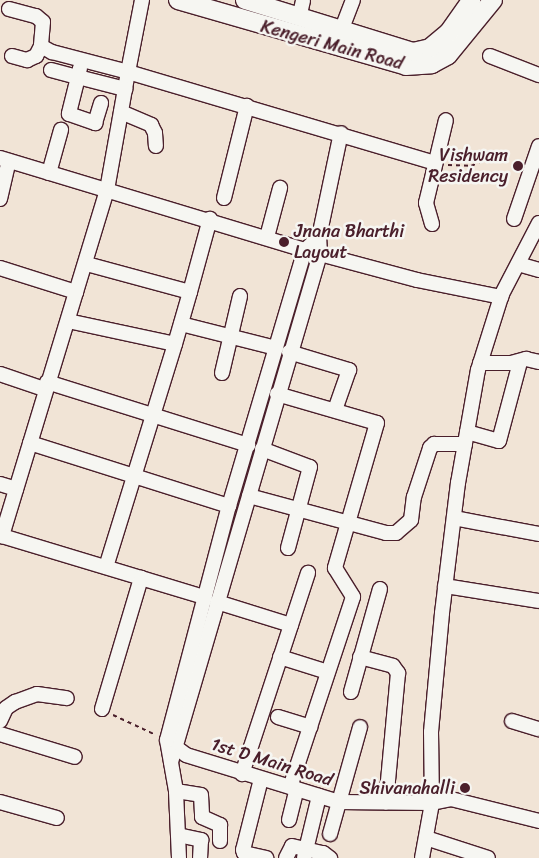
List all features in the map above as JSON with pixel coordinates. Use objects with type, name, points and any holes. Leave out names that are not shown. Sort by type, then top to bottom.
[{"type":"main road","name":"Kengeri Main Road","points":[[178,0],[406,66],[432,64],[448,55],[492,0]]},
{"type":"main road","name":"Kengeri Main Road","points":[[245,0],[413,52],[430,48],[449,32],[471,0]]},
{"type":"street","points":[[142,0],[107,190],[1,539],[106,567],[291,625]]},
{"type":"street","points":[[299,18],[303,0]]},
{"type":"street","points":[[341,31],[352,0]]},
{"type":"street","points":[[9,9],[36,16],[43,22],[41,46],[36,56],[27,60],[12,56]]},
{"type":"street","points":[[41,46],[52,52],[341,133],[435,163]]},
{"type":"street","points":[[490,56],[539,75]]},
{"type":"street","points":[[82,60],[69,114],[95,123],[101,103]]},
{"type":"street","points":[[51,70],[125,89]]},
{"type":"street","points":[[224,198],[247,106]]},
{"type":"street","points":[[121,112],[151,125],[155,132],[156,146]]},
{"type":"street","points":[[432,224],[426,203],[446,120]]},
{"type":"street","points":[[49,173],[62,130]]},
{"type":"street","points":[[179,858],[176,792],[171,762],[172,743],[210,599],[229,506],[248,445],[282,350],[320,254],[319,237],[341,133]]},
{"type":"street","points":[[514,219],[539,146]]},
{"type":"street","points":[[0,200],[5,159],[305,250],[416,280],[500,298]]},
{"type":"street","points":[[266,237],[280,188]]},
{"type":"street","points":[[106,567],[155,416],[210,220]]},
{"type":"street","points":[[422,858],[432,803],[431,732],[445,586],[466,438],[480,363],[500,298],[539,223]]},
{"type":"street","points":[[210,599],[249,496],[277,394],[282,350],[305,250],[319,237]]},
{"type":"street","points":[[86,264],[190,292]]},
{"type":"street","points":[[518,264],[539,270]]},
{"type":"street","points":[[0,268],[76,292]]},
{"type":"street","points":[[222,373],[240,296]]},
{"type":"street","points":[[68,321],[175,344]]},
{"type":"street","points":[[182,324],[349,370],[334,410]]},
{"type":"street","points":[[480,363],[520,362],[526,359],[539,362]]},
{"type":"street","points":[[249,496],[386,533],[396,533],[411,520],[414,496],[430,448],[434,444],[466,438],[499,441],[520,362]]},
{"type":"street","points":[[0,374],[155,416],[248,445]]},
{"type":"street","points":[[277,394],[377,423],[335,568],[353,597],[310,727],[293,788],[289,820]]},
{"type":"street","points":[[30,444],[229,506]]},
{"type":"street","points":[[262,449],[310,465],[288,548]]},
{"type":"street","points":[[0,484],[16,489]]},
{"type":"street","points":[[454,518],[539,534]]},
{"type":"street","points":[[242,774],[308,573]]},
{"type":"street","points":[[102,709],[141,578]]},
{"type":"street","points":[[445,586],[539,601]]},
{"type":"street","points":[[351,692],[380,588]]},
{"type":"street","points":[[280,657],[328,672]]},
{"type":"street","points":[[360,657],[393,666],[398,673],[386,802]]},
{"type":"street","points":[[0,721],[3,706],[37,694],[68,698]]},
{"type":"street","points":[[278,717],[310,727]]},
{"type":"street","points":[[512,721],[539,729]]},
{"type":"street","points":[[330,834],[360,727]]},
{"type":"street","points":[[0,734],[75,757]]},
{"type":"street","name":"1st D Main Road","points":[[172,743],[186,755],[242,774],[339,802],[432,803],[451,799],[539,821]]},
{"type":"street","points":[[262,779],[243,850],[244,854],[266,858]]},
{"type":"street","points":[[176,792],[201,795],[202,817],[220,825],[220,841]]},
{"type":"street","points":[[305,853],[319,796]]},
{"type":"street","points":[[0,802],[56,818]]},
{"type":"street","points":[[178,835],[201,840],[200,858]]},
{"type":"street","points":[[426,838],[488,858]]},
{"type":"street","points":[[286,858],[292,846],[305,853],[330,858]]},
{"type":"path","points":[[435,163],[471,166],[480,162]]},
{"type":"path","points":[[102,709],[172,743]]},
{"type":"place","name":"Vishwam Residency","points":[[518,166]]},
{"type":"place","name":"Jnana Bharthi Layout","points":[[284,242]]},
{"type":"place","name":"Shivanahalli","points":[[465,788]]}]
